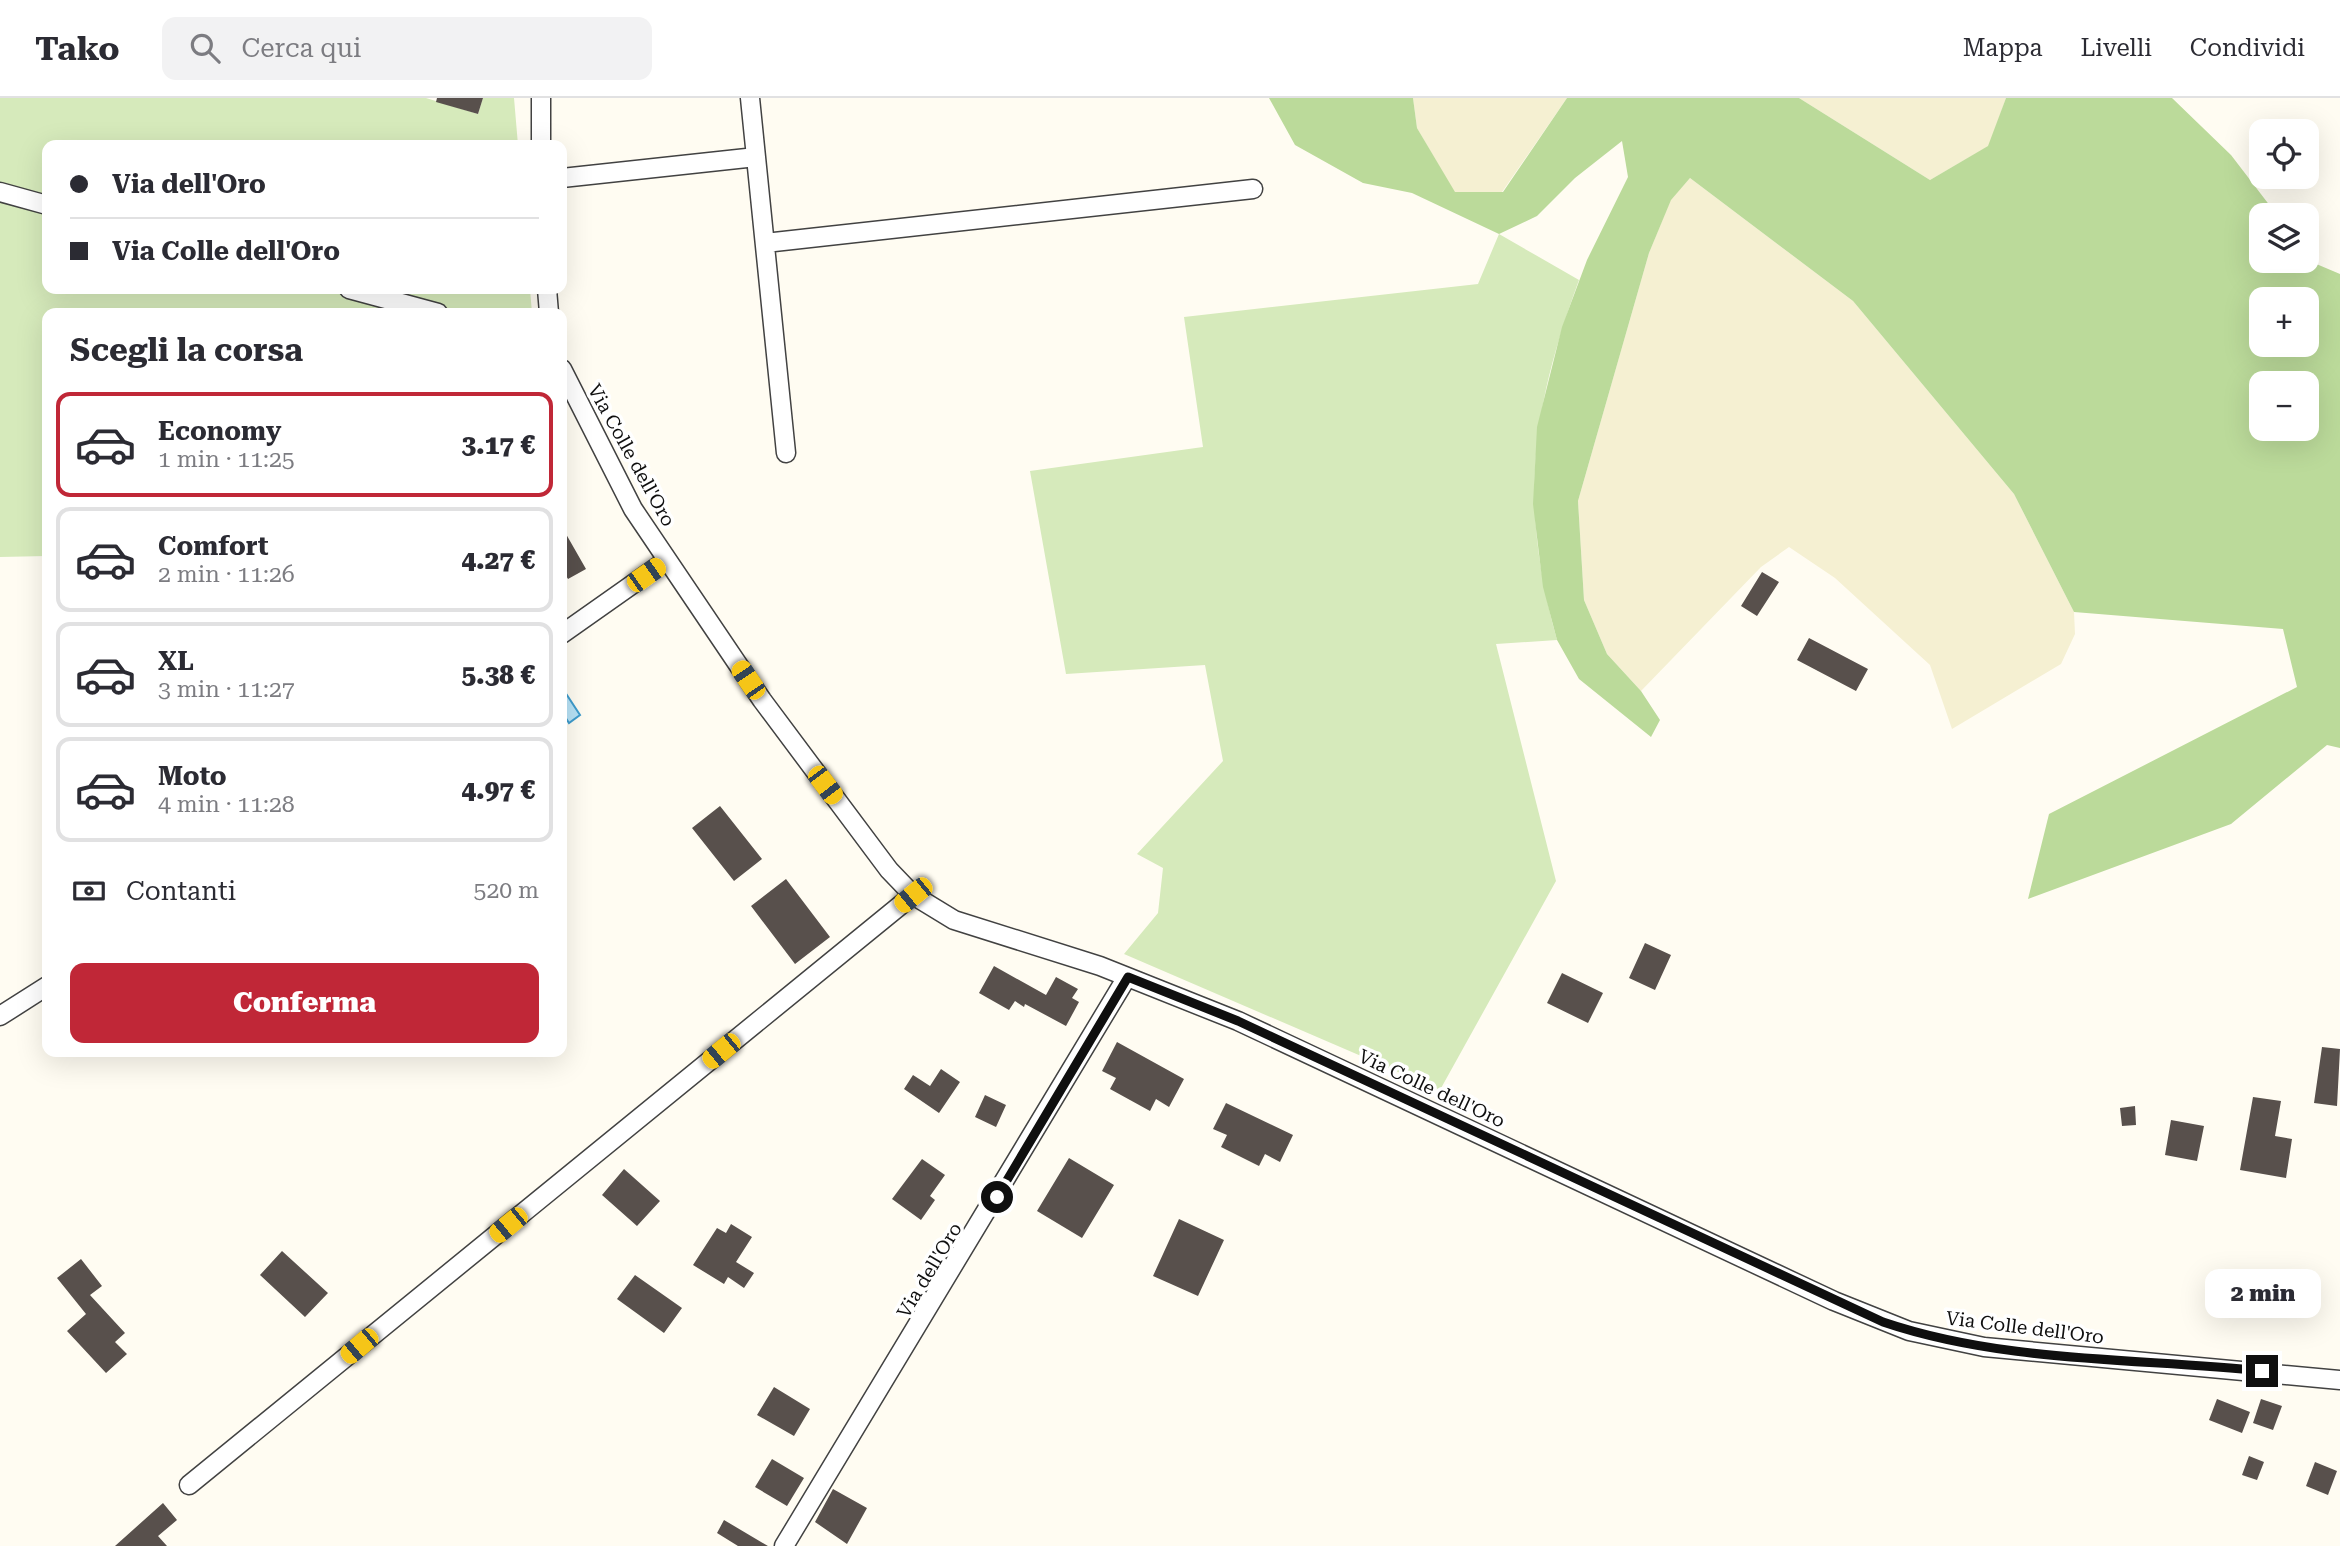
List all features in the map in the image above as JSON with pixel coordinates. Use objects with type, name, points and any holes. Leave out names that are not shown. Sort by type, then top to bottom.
[{"type":"street","points":[[535,98],[541,140]]},
{"type":"street","points":[[541,98],[541,140]]},
{"type":"street","points":[[750,98],[786,453]]},
{"type":"street","points":[[567,177],[756,157]]},
{"type":"street","points":[[765,243],[1253,189]]},
{"type":"street","points":[[0,192],[42,204]]},
{"type":"street","points":[[368,294],[419,308]]},
{"type":"street","name":"Via Colle dell'Oro","points":[[567,379],[633,509],[762,700],[889,870],[913,895],[954,920],[1128,977],[1238,1021],[1834,1301],[1909,1331],[1955,1342],[2021,1351],[2340,1380]]},
{"type":"street","points":[[567,630],[667,560]]},
{"type":"street","points":[[189,1485],[913,895]]},
{"type":"street","name":"Via dell'Oro","points":[[784,1546],[928,1312],[1128,977]]},
{"type":"street","points":[[0,1016],[42,989]]},
{"type":"shaded area","points":[[1413,98],[1567,98],[1502,192],[1454,192],[1417,128]]},
{"type":"shaded area","points":[[1799,98],[2006,98],[1989,146],[1930,180]]},
{"type":"shaded area","points":[[1690,178],[1853,301],[2014,494],[2074,612],[2075,634],[2061,664],[1952,729],[1930,665],[1835,578],[1789,547],[1761,567],[1641,691],[1607,654],[1584,600],[1578,501],[1649,253],[1671,199]]},
{"type":"green space","points":[[0,98],[426,98],[478,114],[483,98],[514,98],[518,140],[42,140],[42,294],[530,294],[532,308],[42,308],[42,556],[0,557]]},
{"type":"green space","points":[[1269,98],[1413,98],[1417,128],[1455,192],[1503,192],[1567,98],[1799,98],[1930,180],[1988,146],[2006,98],[2172,98],[2231,155],[2249,178],[2249,189],[2257,189],[2268,203],[2249,203],[2249,273],[2319,273],[2319,265],[2340,274],[2340,748],[2327,745],[2231,824],[2028,899],[2049,814],[2297,687],[2283,629],[2074,612],[2014,494],[1853,301],[1690,178],[1671,200],[1649,253],[1578,501],[1584,600],[1607,654],[1641,691],[1660,720],[1651,737],[1579,679],[1557,640],[1543,587],[1533,504],[1537,427],[1562,327],[1587,260],[1628,177],[1622,141],[1575,178],[1537,216],[1499,234],[1412,193],[1363,183],[1295,145]]},
{"type":"green space","points":[[1499,234],[1579,280],[1550,372],[1536,458],[1538,545],[1545,591],[1557,640],[1496,644],[1556,881],[1440,1090],[1124,954],[1158,913],[1163,868],[1137,854],[1223,761],[1205,665],[1066,674],[1030,471],[1203,447],[1184,317],[1478,284]]},
{"type":"water","points":[[567,695],[580,715],[569,723],[567,720]]},
{"type":"building","points":[[437,98],[483,98],[478,114],[436,102]]},
{"type":"building","points":[[567,536],[586,569],[567,577]]},
{"type":"building","points":[[1762,572],[1779,582],[1757,616],[1741,606]]},
{"type":"building","points":[[1809,638],[1868,669],[1856,691],[1797,660]]},
{"type":"building","points":[[720,806],[762,859],[734,881],[692,828]]},
{"type":"building","points":[[786,879],[830,937],[795,964],[751,906]]},
{"type":"building","points":[[1645,943],[1671,955],[1655,990],[1629,978]]},
{"type":"building","points":[[994,966],[1046,995],[1056,977],[1078,989],[1072,998],[1079,1002],[1066,1026],[1025,1004],[1024,1007],[1015,1001],[1009,1010],[979,993]]},
{"type":"building","points":[[1562,973],[1603,993],[1588,1023],[1547,1003]]},
{"type":"building","points":[[1117,1042],[1184,1079],[1169,1107],[1156,1099],[1150,1111],[1110,1089],[1116,1078],[1102,1071]]},
{"type":"building","points":[[2322,1047],[2340,1049],[2337,1106],[2314,1103]]},
{"type":"building","points":[[941,1069],[960,1082],[939,1113],[904,1089],[913,1075],[930,1086]]},
{"type":"building","points":[[985,1095],[1006,1105],[996,1127],[975,1117]]},
{"type":"building","points":[[2253,1097],[2281,1101],[2275,1136],[2292,1139],[2286,1178],[2240,1170]]},
{"type":"building","points":[[1226,1103],[1293,1135],[1280,1162],[1265,1154],[1259,1166],[1221,1147],[1227,1135],[1213,1129]]},
{"type":"building","points":[[2135,1106],[2136,1125],[2122,1126],[2120,1108]]},
{"type":"building","points":[[2171,1120],[2204,1126],[2197,1161],[2165,1155]]},
{"type":"building","points":[[1069,1158],[1114,1185],[1082,1238],[1037,1211]]},
{"type":"building","points":[[922,1159],[945,1175],[930,1196],[935,1200],[921,1220],[892,1199]]},
{"type":"building","points":[[624,1169],[660,1201],[637,1226],[602,1195]]},
{"type":"building","points":[[1179,1219],[1224,1240],[1198,1296],[1153,1276]]},
{"type":"building","points":[[731,1224],[752,1237],[736,1262],[754,1273],[744,1288],[728,1277],[724,1284],[693,1265],[717,1228],[726,1233]]},
{"type":"building","points":[[282,1251],[328,1293],[305,1317],[260,1275]]},
{"type":"building","points":[[81,1259],[102,1286],[90,1295],[125,1333],[115,1342],[127,1354],[106,1373],[67,1331],[86,1314],[57,1278]]},
{"type":"building","points":[[635,1275],[682,1308],[664,1333],[617,1299]]},
{"type":"building","points":[[774,1387],[810,1409],[794,1436],[757,1415]]},
{"type":"building","points":[[2217,1399],[2250,1412],[2242,1433],[2209,1420]]},
{"type":"building","points":[[2261,1399],[2282,1406],[2273,1430],[2253,1423]]},
{"type":"building","points":[[2249,1456],[2264,1462],[2257,1480],[2242,1475]]},
{"type":"building","points":[[772,1459],[804,1478],[787,1506],[755,1487]]},
{"type":"building","points":[[2315,1462],[2337,1471],[2328,1495],[2306,1486]]},
{"type":"building","points":[[833,1489],[867,1508],[847,1544],[815,1522]]},
{"type":"building","points":[[163,1503],[177,1520],[158,1536],[167,1546],[115,1546]]},
{"type":"building","points":[[724,1520],[768,1546],[738,1546],[717,1533]]},
{"type":"route","points":[[997,1197],[1128,977],[1238,1021],[1883,1322],[1932,1337],[1984,1347],[2262,1371]]}]
